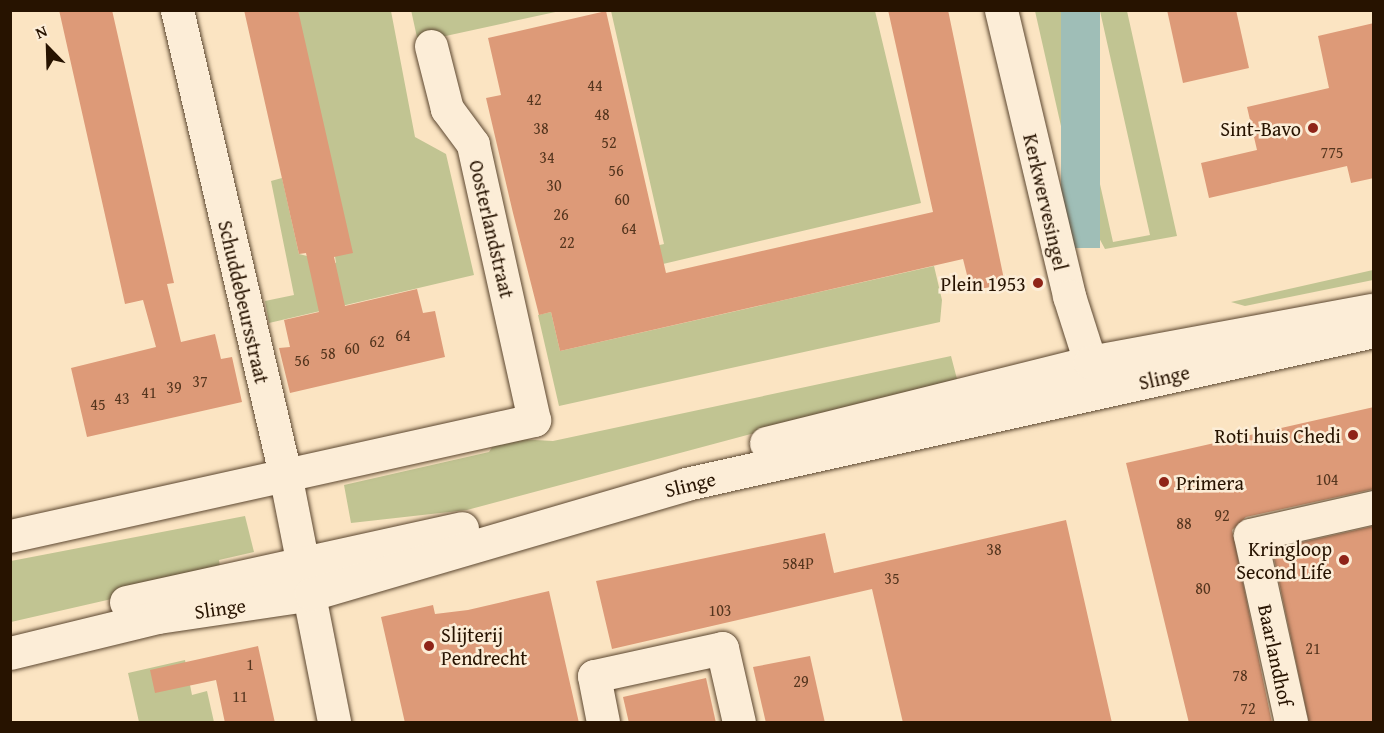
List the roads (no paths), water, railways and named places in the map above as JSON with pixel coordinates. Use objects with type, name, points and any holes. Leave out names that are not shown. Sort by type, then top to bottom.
[{"type":"street","name":"Schuddebeursstraat","points":[[177,10],[286,479],[311,594],[334,723]]},
{"type":"street","name":"Kerkwervesingel","points":[[1001,10],[1067,288],[1095,377]]},
{"type":"street","name":"Oosterlandstraat","points":[[286,479],[534,420],[473,144],[447,109],[431,46]]},
{"type":"street","name":"Slinge","points":[[10,653],[158,617],[311,594],[686,484],[1095,377],[1374,310]]},
{"type":"street","name":"Slinge","points":[[10,631],[304,561],[493,522],[679,465],[1095,377],[1374,331]]},
{"type":"street","points":[[10,536],[286,479]]},
{"type":"street","name":"Baarlandhof","points":[[1291,723],[1250,535],[1374,507]]},
{"type":"street","points":[[603,723],[594,676],[722,648],[739,723]]},
{"type":"water","points":[[1061,11],[1100,11],[1100,248],[1061,248]]},
{"type":"place","name":"Sint-Bavo","points":[[1313,128]]},
{"type":"place","name":"Plein 1953","points":[[1038,283]]},
{"type":"place","name":"Roti huis Chedi","points":[[1353,435]]},
{"type":"place","name":"Primera","points":[[1164,482]]},
{"type":"place","name":"Kringloop Second Life","points":[[1344,560]]},
{"type":"place","name":"Slijterij Pendrecht","points":[[429,646]]}]
